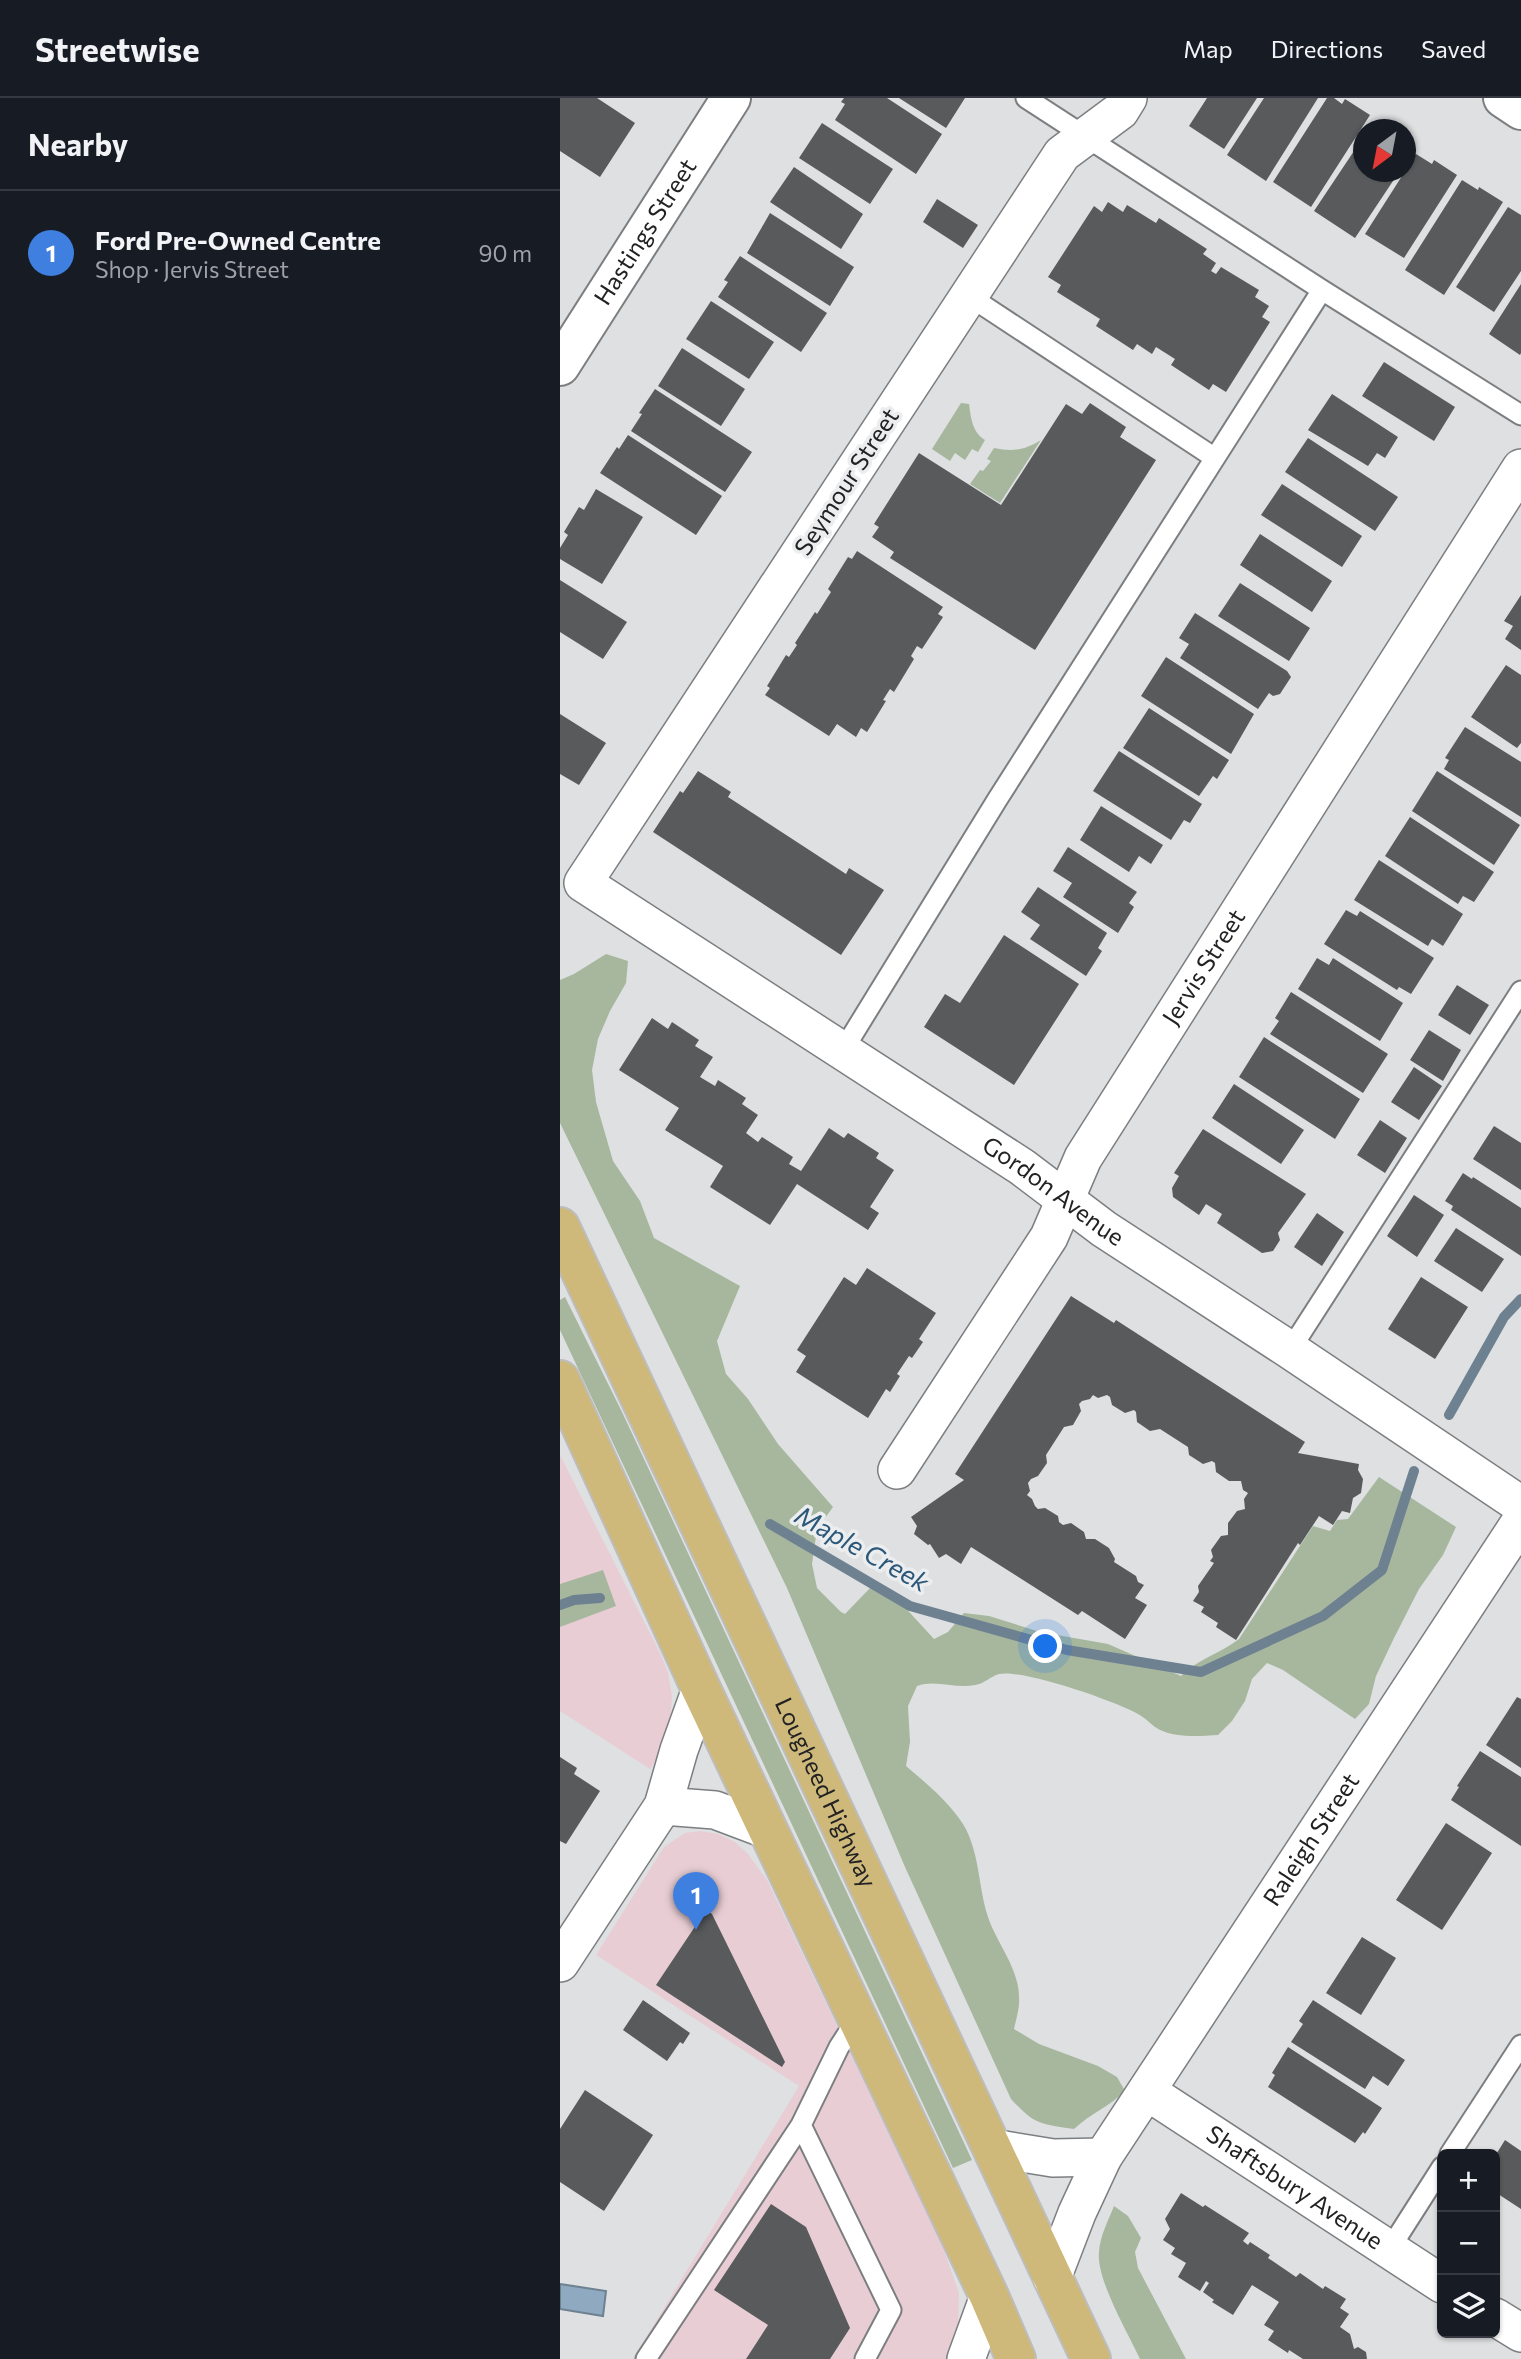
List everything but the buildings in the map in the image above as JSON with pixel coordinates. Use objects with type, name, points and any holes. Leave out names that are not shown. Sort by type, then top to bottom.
[{"type":"main road","name":"Lougheed Highway","points":[[560,1227],[1091,2359]]},
{"type":"main road","points":[[560,1381],[701,1689],[989,2296],[1016,2359]]},
{"type":"street","name":"Hastings Street","points":[[560,366],[731,98]]},
{"type":"street","name":"Seymour Street","points":[[583,883],[1062,154],[1119,111],[1128,98]]},
{"type":"street","points":[[1503,98],[1521,110]]},
{"type":"street","name":"Jervis Street","points":[[897,1470],[1049,1237],[1083,1158],[1521,468]]},
{"type":"street","name":"Gordon Avenue","points":[[583,883],[1022,1167],[1104,1228],[1521,1505]]},
{"type":"street","name":"Raleigh Street","points":[[1052,2278],[1077,2213],[1103,2157],[1521,1521]]},
{"type":"street","points":[[563,1952],[663,1806],[701,1689]]},
{"type":"street","points":[[663,1806],[715,1810],[768,1830]]},
{"type":"street","name":"Shaftsbury Avenue","points":[[1148,2092],[1437,2281]]},
{"type":"street","points":[[992,2148],[1053,2158],[1103,2157]]},
{"type":"street","points":[[965,2359],[989,2296]]},
{"type":"street","points":[[1500,2320],[1521,2333]]},
{"type":"lane","points":[[1026,98],[1521,415]]},
{"type":"lane","points":[[842,1052],[997,800],[1322,290]]},
{"type":"lane","points":[[969,296],[1215,458]]},
{"type":"lane","points":[[1290,1350],[1521,991]]},
{"type":"lane","points":[[646,2359],[802,2124],[839,2047],[858,2019]]},
{"type":"lane","points":[[1453,2149],[1521,2045]]},
{"type":"lane","points":[[802,2124],[891,2310],[865,2359]]},
{"type":"lane","points":[[1389,2250],[1437,2175]]},
{"type":"shaded area","points":[[560,1455],[668,1673],[672,1696],[670,1721],[659,1755],[650,1769],[560,1711]]},
{"type":"shaded area","points":[[700,1831],[718,1834],[735,1842],[748,1854],[767,1880],[941,2242],[959,2293],[958,2337],[949,2359],[633,2359],[799,2086],[596,1955],[664,1847],[685,1833]]},
{"type":"green space","points":[[961,403],[969,404],[975,429],[985,440],[978,452],[972,449],[965,460],[955,453],[950,461],[932,449]]},
{"type":"green space","points":[[1041,440],[1000,503],[970,484],[991,461],[987,459],[994,448],[1019,449]]},
{"type":"green space","points":[[606,954],[628,961],[626,983],[598,1039],[592,1070],[596,1102],[613,1161],[640,1201],[654,1238],[740,1286],[717,1341],[726,1374],[748,1399],[778,1444],[833,1507],[817,1529],[812,1564],[817,1588],[841,1612],[845,1614],[871,1587],[900,1602],[934,1639],[948,1632],[964,1613],[989,1616],[1040,1632],[1108,1644],[1181,1676],[1194,1665],[1239,1639],[1313,1526],[1330,1531],[1337,1520],[1348,1519],[1379,1477],[1456,1527],[1443,1555],[1419,1589],[1394,1638],[1376,1676],[1369,1704],[1355,1719],[1283,1670],[1267,1663],[1252,1679],[1245,1701],[1232,1721],[1218,1735],[1189,1736],[1167,1733],[1138,1714],[1110,1702],[1028,1676],[999,1674],[975,1685],[931,1683],[917,1686],[908,1706],[910,1742],[906,1766],[951,1808],[969,1835],[988,1917],[1012,1966],[1018,1986],[1019,2005],[1014,2029],[1039,2044],[1098,2066],[1117,2077],[1125,2091],[1074,2129],[1039,2122],[1011,2099],[905,1867],[787,1588],[560,1123],[560,980]]},
{"type":"green space","points":[[565,1297],[622,1412],[972,2160],[953,2168],[560,1330],[560,1300]]},
{"type":"green space","points":[[603,1570],[616,1606],[560,1627],[560,1584]]},
{"type":"green space","points":[[1114,2206],[1128,2216],[1141,2238],[1135,2252],[1138,2268],[1186,2359],[1140,2359],[1114,2306],[1102,2276],[1099,2252]]},
{"type":"water","points":[[560,2284],[606,2291],[603,2316],[560,2309]]},
{"type":"waterway","name":"Maple Creek","points":[[1449,1415],[1504,1317],[1521,1299]]},
{"type":"waterway","name":"Maple Creek","points":[[770,1524],[910,1606],[1067,1650],[1201,1672],[1323,1616],[1382,1570],[1414,1471]]},
{"type":"waterway","name":"Maple Creek","points":[[560,1605],[574,1600],[600,1598]]},
{"type":"place","name":"Ford Pre-Owned Centre","points":[[696,1930]]}]
